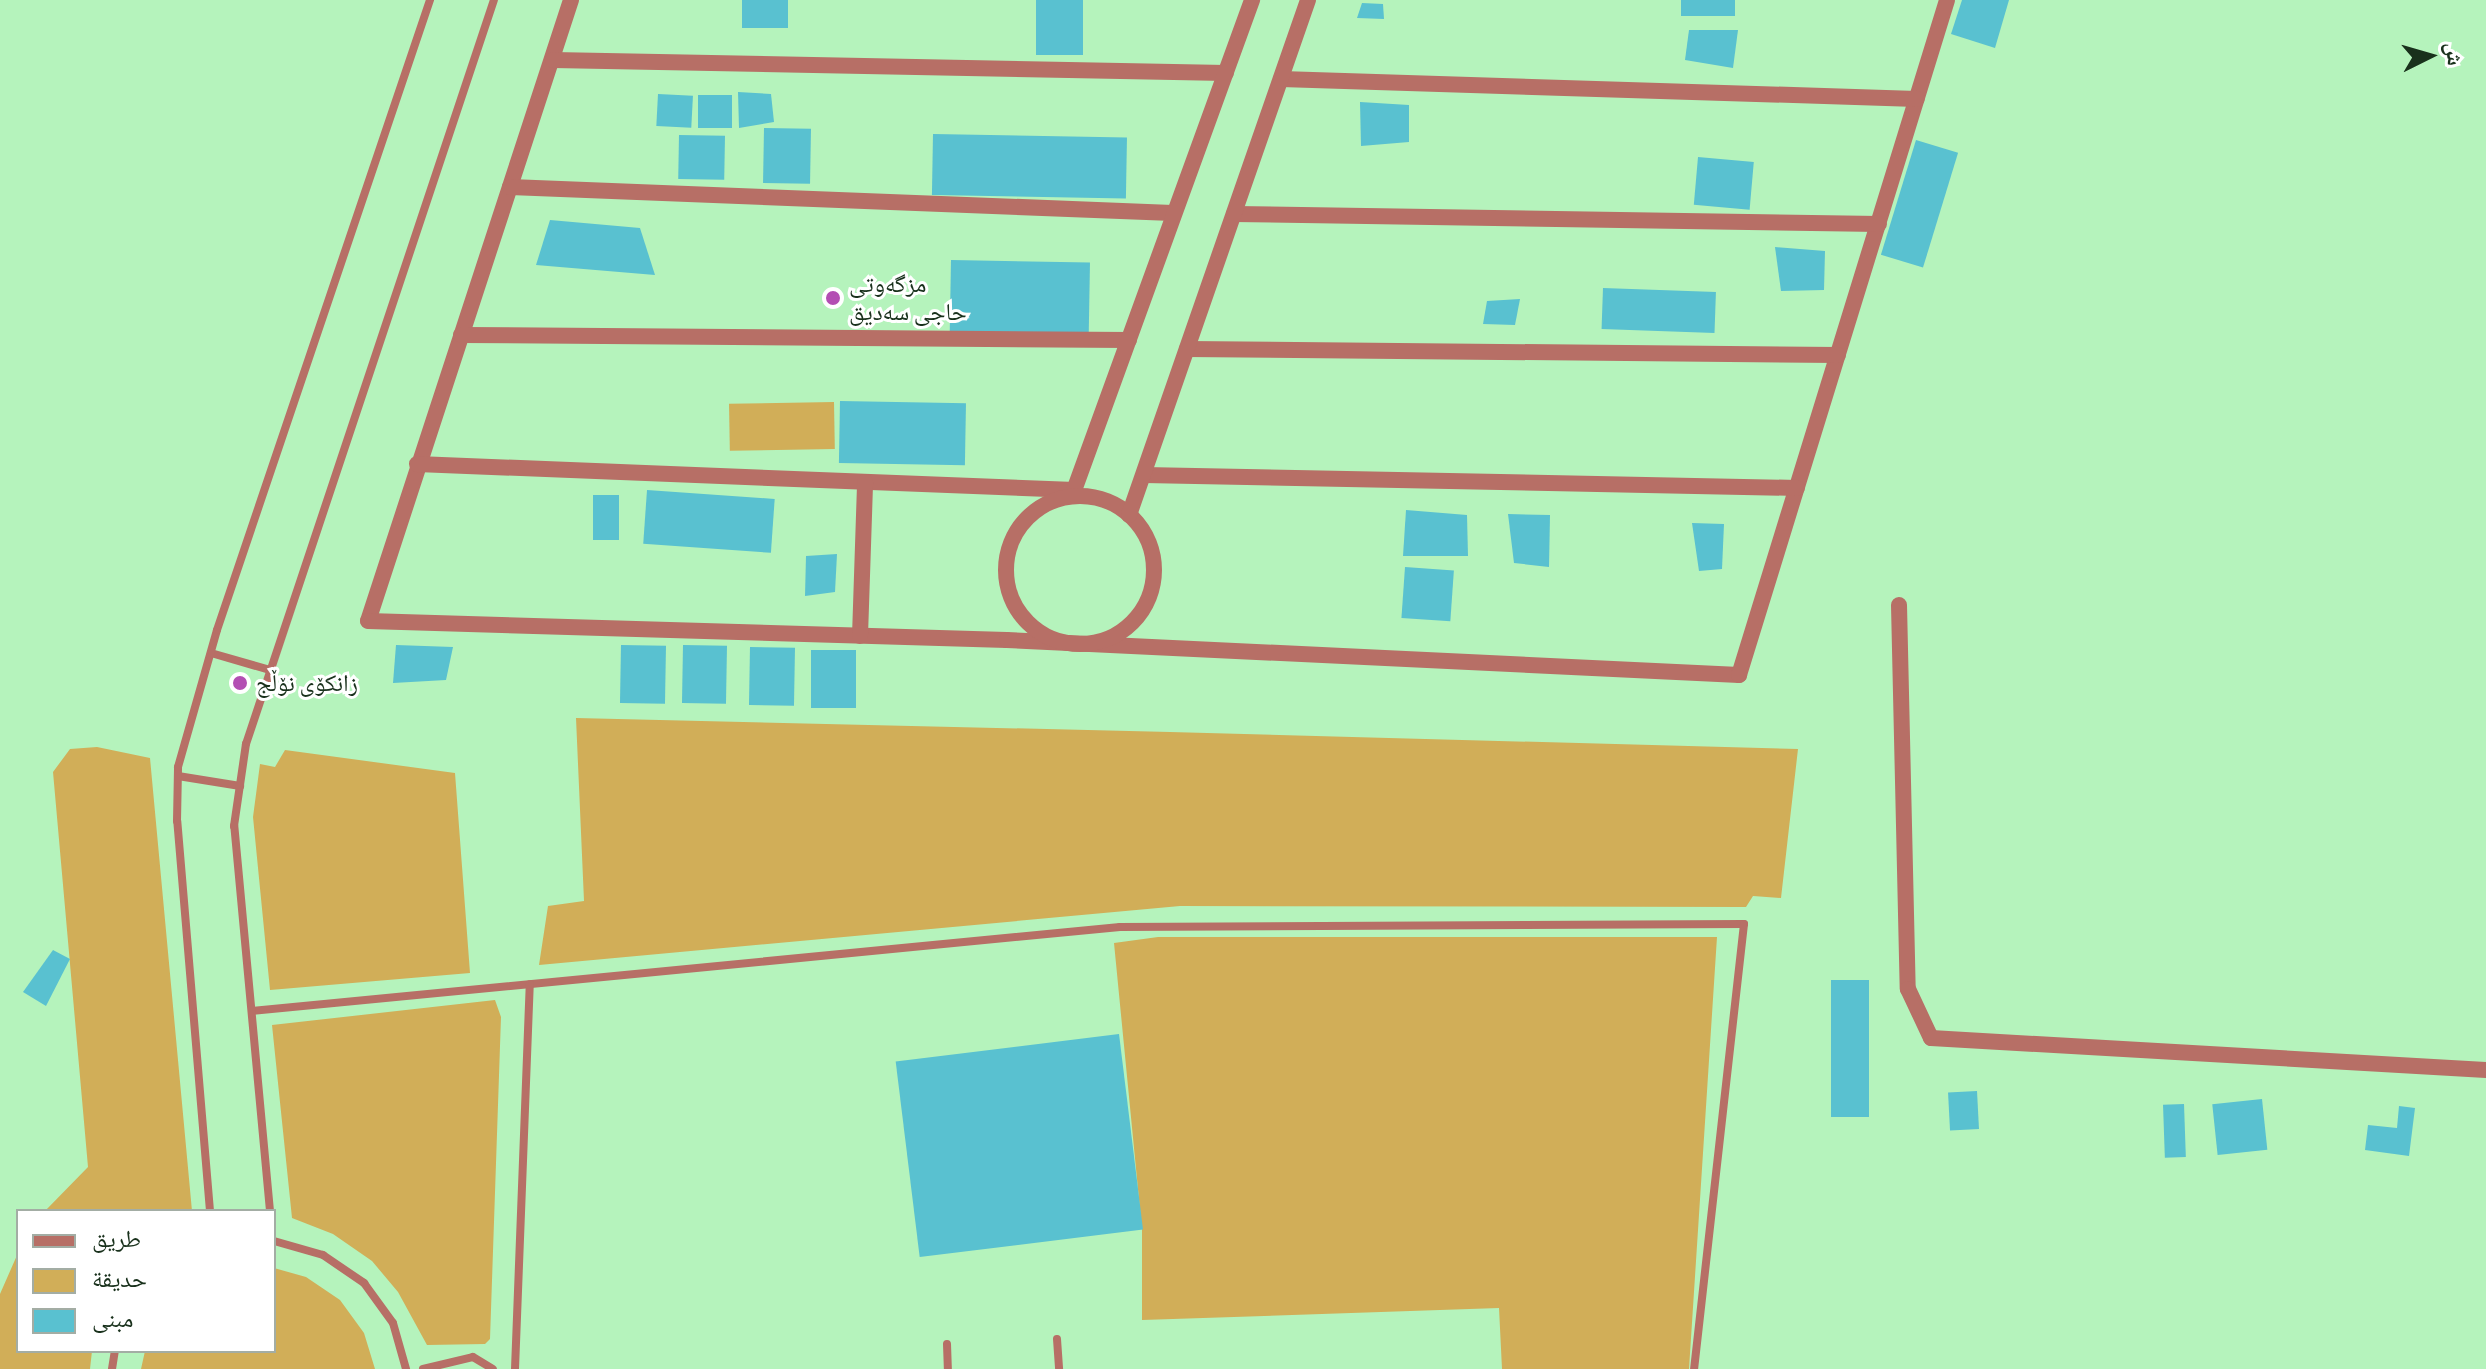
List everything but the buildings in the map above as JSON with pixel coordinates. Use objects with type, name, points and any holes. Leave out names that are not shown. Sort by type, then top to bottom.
[{"type":"street","points":[[571,0],[368,621],[1068,643],[1739,675],[1947,0]]},
{"type":"street","points":[[417,464],[1073,493],[1112,503],[1129,515],[1152,556],[1146,602],[1114,636],[1068,643],[1027,622],[1006,580],[1015,534],[1039,509],[1073,493],[1172,213],[1252,0]]},
{"type":"street","points":[[1129,515],[1308,0]]},
{"type":"street","points":[[553,60],[1226,73]]},
{"type":"street","points":[[1281,79],[1917,99]]},
{"type":"street","points":[[510,187],[1172,213]]},
{"type":"street","points":[[1234,214],[1879,224]]},
{"type":"street","points":[[461,335],[1129,340]]},
{"type":"street","points":[[1187,349],[1838,355]]},
{"type":"street","points":[[1144,475],[1797,488]]},
{"type":"street","points":[[860,636],[865,482]]},
{"type":"street","points":[[1899,605],[1908,989],[1931,1038],[2486,1070]]},
{"type":"lane","points":[[210,1209],[177,821],[178,776],[211,653],[430,0]]},
{"type":"lane","points":[[270,1209],[234,826],[246,744],[494,0]]},
{"type":"lane","points":[[211,653],[270,670]]},
{"type":"lane","points":[[178,776],[240,786]]},
{"type":"lane","points":[[252,1011],[1120,927],[1744,924],[1694,1369]]},
{"type":"lane","points":[[515,1369],[530,984]]},
{"type":"lane","points":[[276,1242],[323,1255],[364,1283],[393,1323],[406,1369]]},
{"type":"lane","points":[[1057,1339],[1059,1369]]},
{"type":"lane","points":[[947,1344],[948,1369]]},
{"type":"lane","points":[[423,1369],[473,1357],[493,1369]]},
{"type":"green space","points":[[834,402],[835,449],[730,451],[729,404]]},
{"type":"green space","points":[[576,718],[1798,749],[1781,898],[1753,896],[1746,907],[1180,906],[539,965],[548,906],[584,901]]},
{"type":"green space","points":[[97,747],[150,758],[192,1209],[47,1209],[88,1167],[53,772],[70,749]]},
{"type":"green space","points":[[285,750],[455,773],[470,973],[270,990],[253,817],[260,764],[275,767]]},
{"type":"green space","points":[[1158,937],[1717,937],[1689,1369],[1502,1369],[1499,1308],[1142,1320],[1142,1230],[1114,943]]},
{"type":"green space","points":[[495,1000],[501,1017],[490,1339],[485,1344],[427,1345],[398,1292],[372,1261],[333,1234],[292,1218],[272,1025]]},
{"type":"green space","points":[[16,1258],[16,1353],[92,1353],[90,1369],[0,1369],[0,1294]]},
{"type":"green space","points":[[276,1269],[306,1277],[340,1300],[364,1333],[375,1369],[141,1369],[145,1353],[276,1353]]},
{"type":"place","name":"مزگەوتی حاجی سەدیق","points":[[833,298]]},
{"type":"place","name":"زانکۆی نۆڵج","points":[[240,683]]}]
